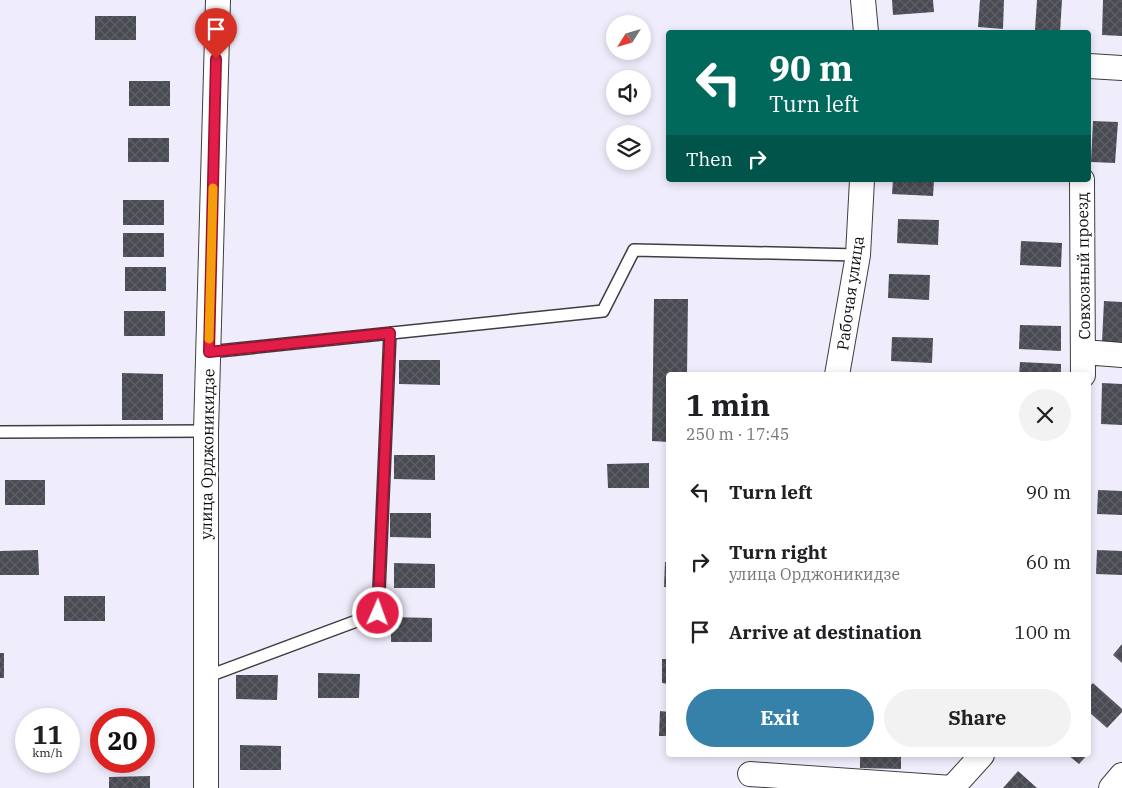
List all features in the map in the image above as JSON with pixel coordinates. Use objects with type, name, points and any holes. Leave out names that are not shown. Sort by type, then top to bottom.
[{"type":"street","name":"улица Орджоникидзе","points":[[206,788],[206,431],[218,0]]},
{"type":"street","points":[[863,0],[866,30]]},
{"type":"street","points":[[1091,66],[1122,68]]},
{"type":"street","name":"Рабочая улица","points":[[838,372],[858,255],[862,182]]},
{"type":"street","name":"Совхозный проезд","points":[[1082,182],[1083,364],[1122,355]]},
{"type":"street","points":[[746,772],[952,788],[980,757]]},
{"type":"street","points":[[1111,788],[1122,775]]},
{"type":"lane","points":[[209,352],[602,311],[634,250],[858,255]]},
{"type":"lane","points":[[206,678],[378,613],[390,333]]},
{"type":"lane","points":[[0,432],[206,431]]},
{"type":"building","points":[[892,0],[933,0],[934,12],[893,15]]},
{"type":"building","points":[[980,0],[1004,0],[1003,29],[978,27]]},
{"type":"building","points":[[1037,0],[1062,0],[1060,30],[1035,30]]},
{"type":"building","points":[[1103,0],[1122,0],[1122,36],[1102,35]]},
{"type":"building","points":[[95,16],[136,16],[136,40],[95,40]]},
{"type":"building","points":[[129,81],[170,81],[170,106],[129,106]]},
{"type":"building","points":[[1093,121],[1118,122],[1115,163],[1091,162]]},
{"type":"building","points":[[128,138],[169,138],[169,162],[128,162]]},
{"type":"building","points":[[893,182],[934,182],[933,196],[892,194]]},
{"type":"building","points":[[123,200],[164,200],[164,225],[123,225]]},
{"type":"building","points":[[898,219],[939,220],[938,245],[897,243]]},
{"type":"building","points":[[123,233],[164,233],[164,257],[123,257]]},
{"type":"building","points":[[1021,241],[1062,243],[1061,267],[1020,265]]},
{"type":"building","points":[[125,267],[166,267],[166,291],[125,291]]},
{"type":"building","points":[[889,274],[930,275],[929,300],[888,298]]},
{"type":"building","points":[[654,299],[688,299],[687,372],[666,372],[666,442],[652,441]]},
{"type":"building","points":[[1104,301],[1122,302],[1122,343],[1102,342]]},
{"type":"building","points":[[124,311],[165,311],[165,336],[124,336]]},
{"type":"building","points":[[1020,325],[1061,326],[1061,351],[1019,349]]},
{"type":"building","points":[[892,337],[933,338],[932,363],[891,361]]},
{"type":"building","points":[[399,360],[440,360],[440,385],[399,384]]},
{"type":"building","points":[[1020,362],[1061,364],[1061,372],[1019,372]]},
{"type":"building","points":[[122,373],[163,374],[163,420],[122,420]]},
{"type":"building","points":[[1102,383],[1122,384],[1122,425],[1101,424]]},
{"type":"building","points":[[394,455],[435,455],[435,480],[394,479]]},
{"type":"building","points":[[649,463],[649,488],[608,488],[607,464]]},
{"type":"building","points":[[5,480],[45,480],[45,505],[5,505]]},
{"type":"building","points":[[1098,490],[1122,491],[1122,515],[1097,514]]},
{"type":"building","points":[[390,513],[431,513],[431,538],[390,537]]},
{"type":"building","points":[[38,550],[39,575],[0,575],[0,551]]},
{"type":"building","points":[[1097,550],[1122,551],[1122,575],[1096,574]]},
{"type":"building","points":[[665,562],[666,562],[666,587],[664,587]]},
{"type":"building","points":[[394,563],[435,564],[435,588],[394,588]]},
{"type":"building","points":[[64,596],[105,596],[105,621],[64,621]]},
{"type":"building","points":[[391,617],[432,618],[432,642],[391,642]]},
{"type":"building","points":[[1122,644],[1122,663],[1113,655]]},
{"type":"building","points":[[0,653],[4,653],[4,678],[0,678]]},
{"type":"building","points":[[662,659],[666,659],[666,684],[662,683]]},
{"type":"building","points":[[318,673],[360,674],[359,698],[318,698]]},
{"type":"building","points":[[236,675],[278,675],[277,700],[236,699]]},
{"type":"building","points":[[1093,683],[1122,709],[1122,712],[1107,728],[1091,714],[1091,685]]},
{"type":"building","points":[[660,711],[666,712],[666,736],[659,736]]},
{"type":"building","points":[[240,745],[281,746],[281,770],[240,770]]},
{"type":"building","points":[[860,757],[901,757],[901,769],[860,768]]},
{"type":"building","points":[[1070,757],[1085,757],[1079,764]]},
{"type":"building","points":[[1018,771],[1037,788],[1003,788]]},
{"type":"building","points":[[150,776],[150,788],[109,788],[109,777]]},
{"type":"slow traffic","points":[[209,339],[213,188]]},
{"type":"route","points":[[216,59],[209,352],[390,333],[378,613]]}]
